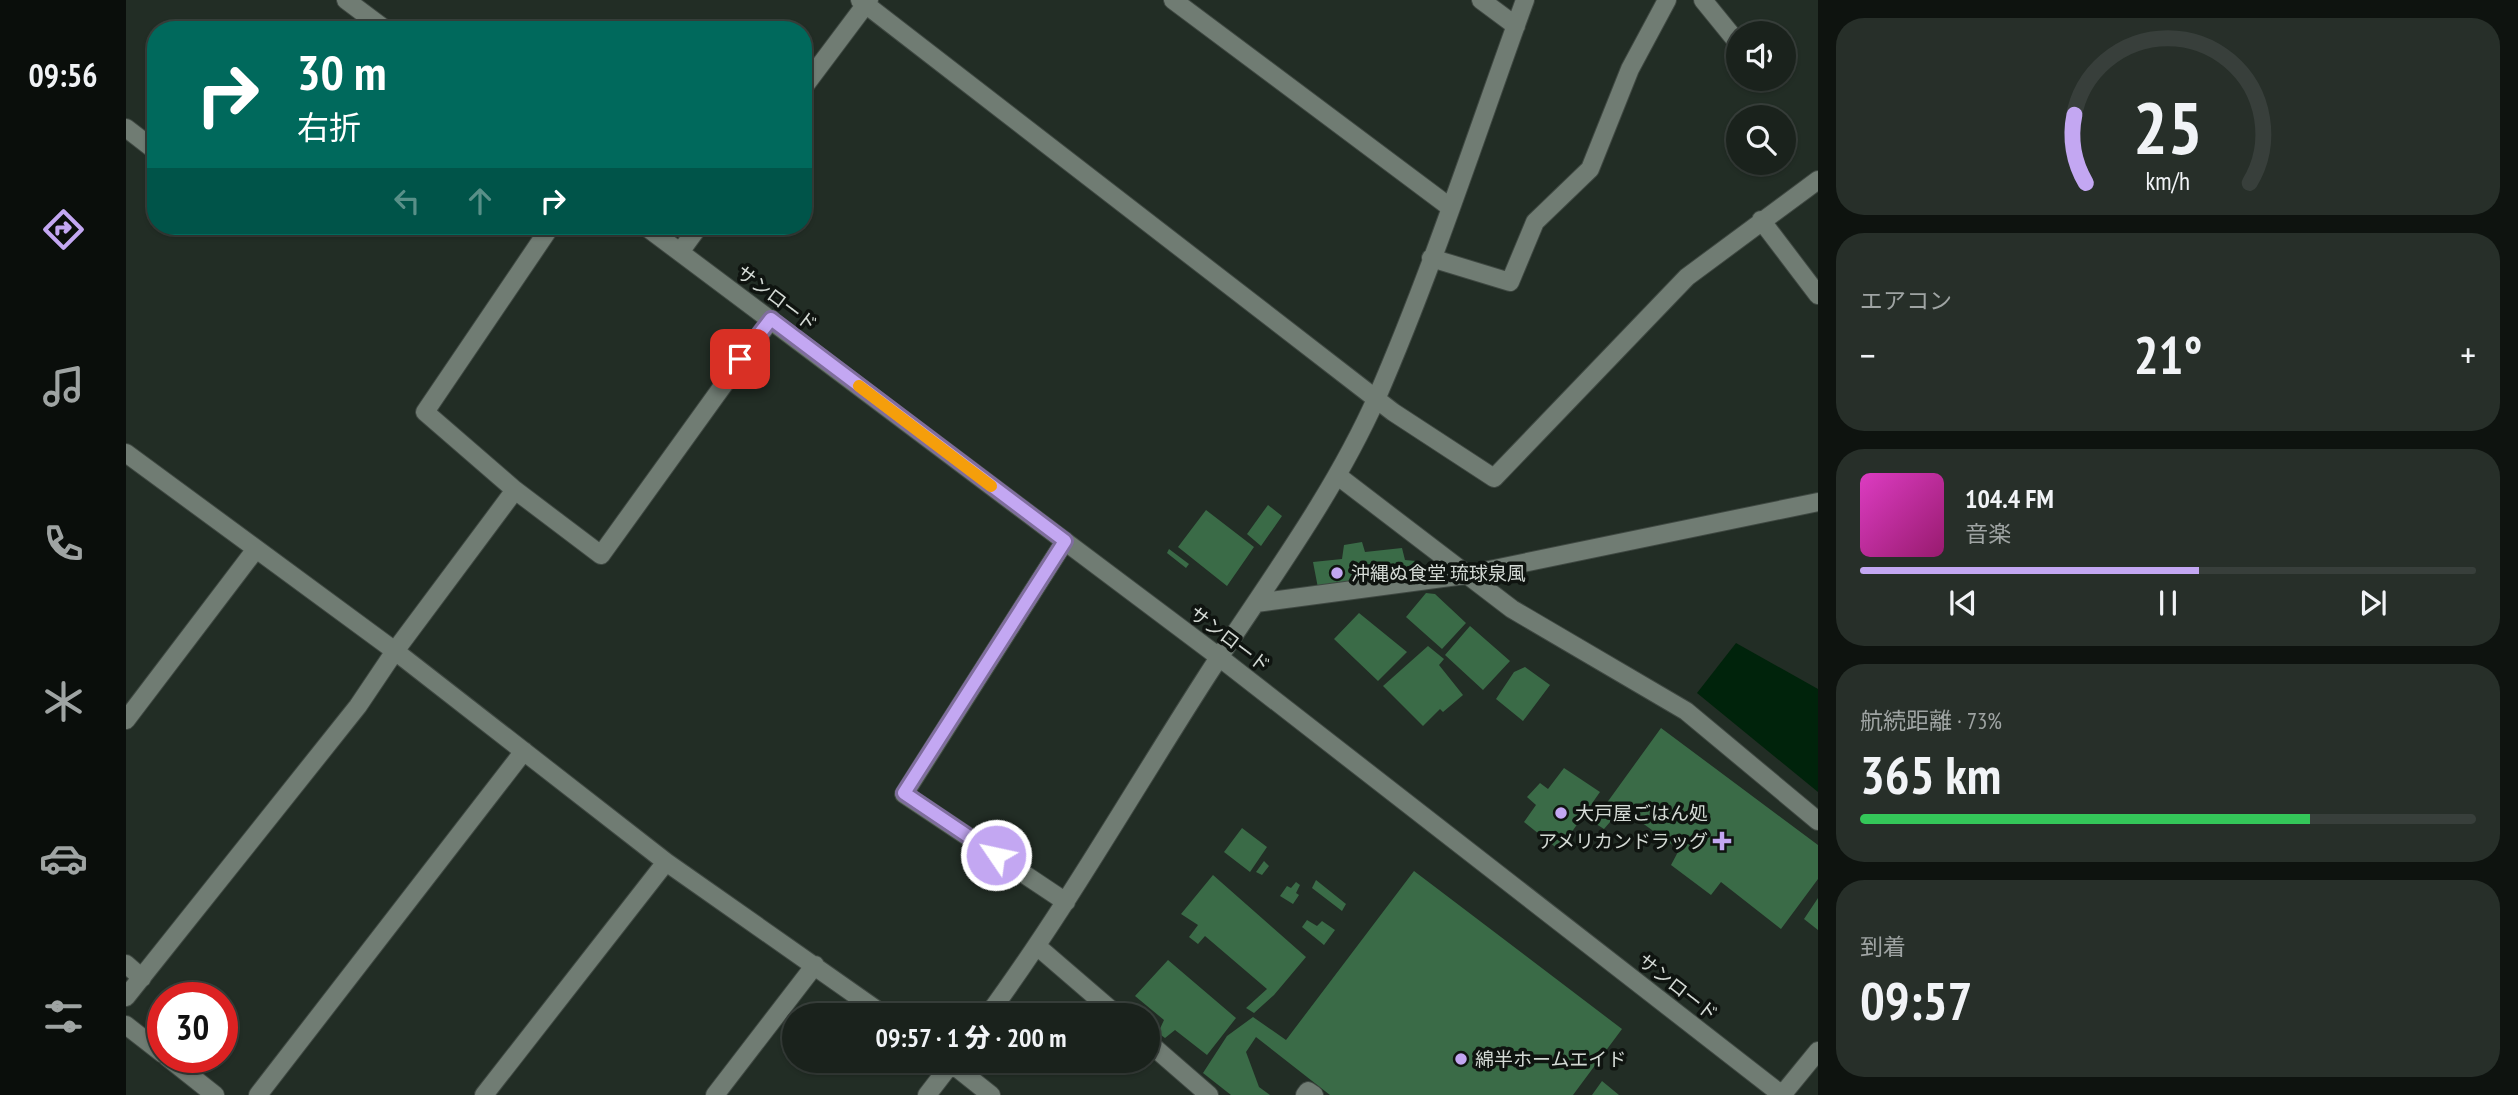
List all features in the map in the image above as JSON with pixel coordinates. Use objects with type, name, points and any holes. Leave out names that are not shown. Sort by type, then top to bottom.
[{"type":"street","points":[[346,0],[374,21]]},
{"type":"street","points":[[1173,0],[1451,208]]},
{"type":"street","points":[[1481,0],[1516,26]]},
{"type":"street","points":[[997,1003],[1038,947],[1219,657],[1338,476],[1377,397],[1451,208],[1525,0]]},
{"type":"street","points":[[1431,258],[1510,282],[1535,222],[1590,169],[1630,69],[1667,0]]},
{"type":"street","points":[[1703,0],[1726,28]]},
{"type":"street","points":[[812,75],[865,1],[1393,412],[1494,478],[1687,277],[1818,180]]},
{"type":"street","points":[[126,128],[147,144]]},
{"type":"street","points":[[1761,220],[1818,295]]},
{"type":"street","points":[[545,235],[425,412],[515,490],[601,555],[771,319]]},
{"type":"street","name":"サンロード","points":[[657,235],[1219,657],[1782,1095]]},
{"type":"street","points":[[680,252],[692,235]]},
{"type":"street","points":[[126,453],[395,651],[666,862],[867,1003]]},
{"type":"street","points":[[1338,476],[1512,609],[1686,711],[1818,821]]},
{"type":"street","points":[[126,997],[358,706],[395,651],[515,490]]},
{"type":"street","points":[[1256,603],[1465,575],[1818,502]]},
{"type":"street","points":[[1065,541],[904,793],[1066,902]]},
{"type":"street","points":[[126,720],[256,549]]},
{"type":"street","points":[[258,1095],[524,751]]},
{"type":"street","points":[[485,1095],[666,862]]},
{"type":"street","points":[[1038,947],[1103,1003]]},
{"type":"street","points":[[126,964],[142,978]]},
{"type":"street","points":[[715,1095],[815,965]]},
{"type":"street","points":[[126,1025],[147,1041]]},
{"type":"street","points":[[1782,1095],[1818,1051]]},
{"type":"street","points":[[1160,1052],[1209,1095]]},
{"type":"street","points":[[188,1073],[215,1095]]},
{"type":"street","points":[[927,1095],[943,1073]]},
{"type":"street","points":[[964,1073],[990,1095]]},
{"type":"street","points":[[1305,1095],[1308,1091],[1314,1095]]},
{"type":"shaded area","points":[[1736,643],[1818,689],[1818,792],[1697,693]]},
{"type":"building","points":[[1268,505],[1282,516],[1261,546],[1247,534]]},
{"type":"building","points":[[1206,510],[1254,547],[1227,586],[1178,547]]},
{"type":"building","points":[[1362,542],[1365,552],[1402,548],[1405,560],[1416,561],[1419,566],[1407,566],[1406,573],[1376,574],[1372,579],[1318,588],[1313,562],[1342,559],[1344,545]]},
{"type":"building","points":[[1169,549],[1189,564],[1186,568],[1167,553]]},
{"type":"building","points":[[1426,593],[1435,594],[1466,623],[1442,649],[1406,617]]},
{"type":"building","points":[[1359,613],[1407,652],[1378,681],[1334,639]]},
{"type":"building","points":[[1470,626],[1510,661],[1483,690],[1445,655]]},
{"type":"building","points":[[1428,646],[1444,659],[1439,665],[1463,695],[1443,712],[1440,709],[1423,726],[1383,686]]},
{"type":"building","points":[[1525,667],[1550,685],[1523,721],[1496,699],[1514,672]]},
{"type":"building","points":[[1661,728],[1818,845],[1818,879],[1781,929],[1721,882],[1711,895],[1671,865],[1679,850],[1622,808],[1604,829],[1593,822]]},
{"type":"building","points":[[1564,768],[1600,792],[1559,850],[1524,822],[1536,805],[1527,797],[1540,783],[1548,789]]},
{"type":"building","points":[[1242,828],[1267,847],[1250,872],[1224,852]]},
{"type":"building","points":[[1264,861],[1269,866],[1262,875],[1256,872]]},
{"type":"building","points":[[1414,871],[1622,1029],[1573,1095],[1330,1095],[1256,1037],[1246,1052],[1259,1087],[1270,1095],[1231,1095],[1203,1073],[1227,1036],[1253,1017],[1286,1040]]},
{"type":"building","points":[[1213,875],[1306,957],[1274,995],[1254,1013],[1246,1008],[1267,989],[1205,936],[1198,944],[1189,937],[1198,925],[1181,914]]},
{"type":"building","points":[[1316,880],[1346,904],[1342,911],[1312,888]]},
{"type":"building","points":[[1296,882],[1300,885],[1296,893],[1299,895],[1293,904],[1280,896],[1287,886],[1291,888]]},
{"type":"building","points":[[1818,898],[1818,930],[1804,919]]},
{"type":"building","points":[[1307,920],[1317,926],[1322,921],[1335,930],[1324,945],[1302,927]]},
{"type":"building","points":[[1168,960],[1236,1018],[1207,1055],[1175,1030],[1165,1038],[1160,1034],[1164,1020],[1160,1017],[1160,1003],[1143,1003],[1135,996]]},
{"type":"building","points":[[1602,1081],[1619,1095],[1592,1095]]},
{"type":"slow traffic","points":[[859,386],[991,486]]},
{"type":"place","name":"沖縄ぬ食堂 琉球泉風","points":[[1337,573]]},
{"type":"place","name":"大戸屋ごはん処","points":[[1561,813]]},
{"type":"place","name":"アメリカンドラッグ","points":[[1722,841]]},
{"type":"place","name":"綿半ホームエイド","points":[[1461,1059]]},
{"type":"route","points":[[740,359],[771,319],[1065,541],[904,793],[996,855]]}]
